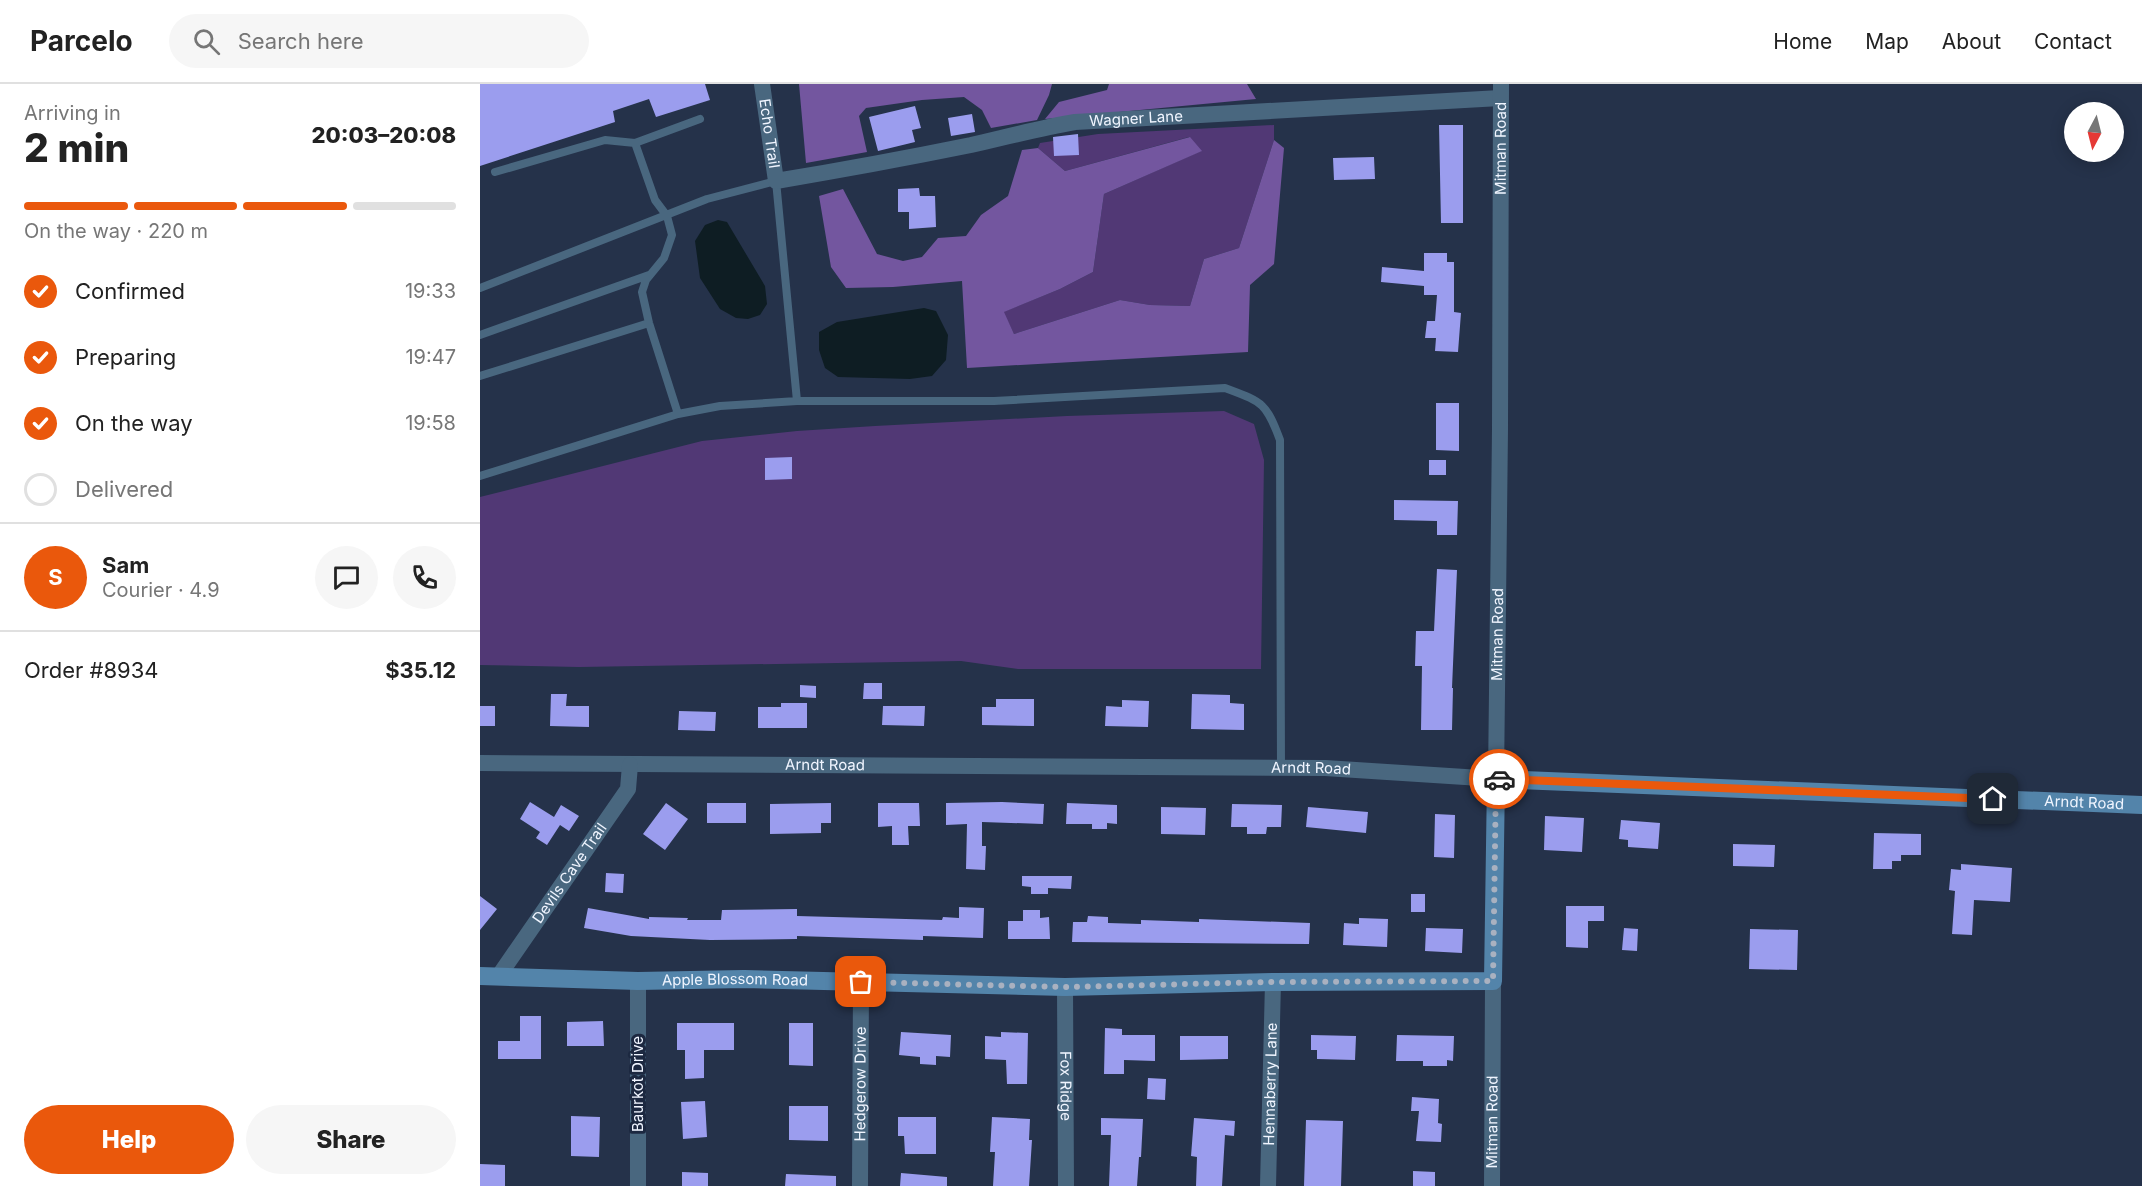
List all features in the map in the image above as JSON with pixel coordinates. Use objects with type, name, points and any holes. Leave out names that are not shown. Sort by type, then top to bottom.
[{"type":"street","name":"Echo Trail","points":[[762,84],[777,181]]},
{"type":"street","name":"Wagner Lane","points":[[777,181],[886,162],[1075,122],[1501,91]]},
{"type":"street","name":"Mitman Road","points":[[1492,1186],[1501,91]]},
{"type":"street","name":"Arndt Road","points":[[480,763],[1325,768],[1496,779],[2142,805]]},
{"type":"street","name":"Devils Cave Trail","points":[[489,976],[628,789],[630,765]]},
{"type":"street","name":"Apple Blossom Road","points":[[489,976],[638,981],[744,979],[1065,987],[1273,982],[1493,981]]},
{"type":"street","name":"Baurkot Drive","points":[[638,981],[638,1186]]},
{"type":"street","name":"Hedgerow Drive","points":[[860,1186],[861,982]]},
{"type":"street","name":"Hennaberry Lane","points":[[1268,1186],[1273,982]]},
{"type":"street","name":"Fox Ridge","points":[[1065,987],[1066,1186]]},
{"type":"lane","points":[[495,172],[605,140],[635,142],[700,119]]},
{"type":"lane","points":[[635,142],[656,200],[667,216],[672,235],[664,258],[646,280],[642,292],[678,414]]},
{"type":"lane","points":[[480,288],[706,199],[777,181],[797,401]]},
{"type":"lane","points":[[480,335],[650,274]]},
{"type":"lane","points":[[480,375],[649,322]]},
{"type":"lane","points":[[480,476],[678,414],[720,406],[797,401],[994,401],[1225,388],[1259,401],[1273,420],[1280,441],[1281,768]]},
{"type":"shaded area","points":[[799,84],[1052,84],[1037,120],[991,128],[982,110],[964,97],[866,108],[859,116],[867,152],[806,163]]},
{"type":"shaded area","points":[[1109,84],[1247,84],[1256,99],[1045,119],[1059,102],[1107,90]]},
{"type":"shaded area","points":[[1274,125],[1274,140],[1239,248],[1204,259],[1190,306],[1150,305],[1120,300],[1014,334],[1003,312],[1060,289],[1093,272],[1104,194],[1201,151],[1189,137],[1065,171],[1038,148],[1040,143],[1098,134]]},
{"type":"shaded area","points":[[1190,137],[1202,151],[1104,194],[1093,272],[1060,289],[1004,312],[1014,334],[1120,300],[1150,305],[1190,306],[1204,259],[1239,248],[1274,140],[1284,148],[1274,264],[1250,285],[1248,352],[967,368],[962,281],[893,287],[846,288],[831,267],[819,196],[843,189],[877,254],[903,261],[922,257],[938,238],[966,236],[981,215],[1008,196],[1022,150],[1038,148],[1065,171]]},
{"type":"shaded area","points":[[718,220],[727,222],[765,286],[767,304],[760,315],[748,319],[736,318],[720,309],[700,278],[695,241],[705,225]]},
{"type":"shaded area","points":[[924,308],[936,311],[948,335],[946,360],[932,376],[910,379],[838,377],[825,368],[819,350],[819,332],[837,322]]},
{"type":"shaded area","points":[[1224,411],[1254,424],[1264,460],[1261,669],[1018,669],[961,661],[579,667],[480,665],[480,497],[702,441],[875,426]]},
{"type":"building","points":[[480,84],[705,84],[710,100],[656,117],[649,99],[613,111],[615,122],[480,166]]},
{"type":"building","points":[[915,106],[921,128],[912,130],[915,142],[878,151],[869,117]]},
{"type":"building","points":[[972,114],[975,132],[951,136],[948,118]]},
{"type":"building","points":[[1439,125],[1463,125],[1463,223],[1441,223]]},
{"type":"building","points":[[1078,134],[1079,155],[1054,156],[1053,137]]},
{"type":"building","points":[[1374,157],[1375,179],[1334,180],[1333,158]]},
{"type":"building","points":[[919,188],[920,196],[935,196],[936,227],[909,229],[909,212],[898,212],[898,189]]},
{"type":"building","points":[[1424,253],[1447,253],[1447,262],[1454,262],[1454,312],[1461,313],[1458,352],[1435,351],[1436,338],[1425,338],[1427,321],[1435,321],[1437,295],[1424,295],[1424,286],[1381,282],[1382,267],[1424,271]]},
{"type":"building","points":[[1436,403],[1459,403],[1459,451],[1436,450]]},
{"type":"building","points":[[792,457],[792,479],[765,480],[765,458]]},
{"type":"building","points":[[1429,460],[1446,460],[1446,475],[1429,475]]},
{"type":"building","points":[[1394,500],[1458,501],[1457,535],[1437,535],[1437,521],[1394,520]]},
{"type":"building","points":[[1437,569],[1457,570],[1452,730],[1421,730],[1422,666],[1415,666],[1416,631],[1434,631]]},
{"type":"building","points":[[864,683],[882,683],[882,699],[863,699]]},
{"type":"building","points":[[800,685],[816,686],[816,698],[800,697]]},
{"type":"building","points":[[551,694],[567,694],[566,706],[589,706],[589,727],[550,726]]},
{"type":"building","points":[[1192,694],[1230,695],[1230,703],[1244,704],[1244,730],[1191,729]]},
{"type":"building","points":[[996,699],[1034,699],[1034,726],[982,725],[982,707],[996,707]]},
{"type":"building","points":[[1122,700],[1149,701],[1148,727],[1105,726],[1106,706],[1122,707]]},
{"type":"building","points":[[781,703],[807,703],[807,728],[758,728],[758,707],[781,707]]},
{"type":"building","points":[[480,706],[495,706],[495,726],[480,726]]},
{"type":"building","points":[[883,706],[925,706],[924,726],[882,725]]},
{"type":"building","points":[[679,711],[716,712],[715,731],[678,730]]},
{"type":"building","points":[[530,802],[554,817],[561,805],[579,816],[569,831],[560,825],[547,845],[536,838],[540,832],[520,819]]},
{"type":"building","points":[[666,803],[688,819],[665,850],[643,834]]},
{"type":"building","points":[[707,803],[746,803],[746,823],[707,823]]},
{"type":"building","points":[[831,803],[831,823],[821,823],[821,833],[770,834],[770,804]]},
{"type":"building","points":[[878,803],[919,803],[920,826],[908,826],[909,845],[892,845],[892,826],[878,827]]},
{"type":"building","points":[[946,803],[1044,804],[1043,824],[982,822],[982,846],[986,846],[985,870],[966,869],[967,824],[946,825]]},
{"type":"building","points":[[1067,803],[1117,805],[1117,824],[1107,823],[1107,829],[1092,829],[1092,824],[1066,824]]},
{"type":"building","points":[[1232,804],[1282,805],[1281,827],[1267,827],[1266,834],[1247,834],[1247,827],[1231,827]]},
{"type":"building","points":[[1161,807],[1206,808],[1205,835],[1161,834]]},
{"type":"building","points":[[1308,807],[1368,812],[1366,833],[1306,827]]},
{"type":"building","points":[[1435,814],[1455,815],[1454,858],[1434,857]]},
{"type":"building","points":[[1545,816],[1584,818],[1582,852],[1544,850]]},
{"type":"building","points":[[1621,820],[1660,823],[1658,849],[1628,847],[1628,840],[1619,839]]},
{"type":"building","points":[[1874,833],[1921,834],[1921,855],[1901,855],[1901,861],[1892,861],[1892,869],[1873,869]]},
{"type":"building","points":[[1733,844],[1775,845],[1774,867],[1733,866]]},
{"type":"building","points":[[1961,864],[2012,868],[2010,902],[1974,900],[1972,935],[1952,934],[1955,891],[1949,890],[1951,869],[1961,870]]},
{"type":"building","points":[[606,873],[624,874],[623,893],[605,892]]},
{"type":"building","points":[[1022,876],[1072,876],[1071,889],[1048,888],[1048,894],[1031,894],[1031,887],[1022,886]]},
{"type":"building","points":[[1411,894],[1425,894],[1425,912],[1411,912]]},
{"type":"building","points":[[480,896],[497,909],[480,930]]},
{"type":"building","points":[[1566,906],[1604,906],[1604,921],[1588,921],[1588,948],[1566,947]]},
{"type":"building","points":[[959,907],[984,908],[983,938],[923,936],[923,940],[797,936],[797,939],[710,940],[631,936],[584,928],[588,908],[649,919],[649,917],[721,920],[722,910],[797,909],[797,916],[942,920],[943,917],[959,918]]},
{"type":"building","points":[[1023,910],[1040,910],[1040,918],[1049,917],[1050,939],[1008,939],[1008,921],[1023,921]]},
{"type":"building","points":[[1088,916],[1108,917],[1108,923],[1141,924],[1141,920],[1199,922],[1199,919],[1310,923],[1309,944],[1072,942],[1073,922],[1087,922]]},
{"type":"building","points":[[1359,918],[1388,919],[1387,947],[1343,945],[1344,923],[1359,924]]},
{"type":"building","points":[[1426,928],[1463,929],[1462,953],[1425,951]]},
{"type":"building","points":[[1624,928],[1638,929],[1637,951],[1622,950]]},
{"type":"building","points":[[1750,929],[1798,930],[1797,970],[1749,969]]},
{"type":"building","points":[[520,1016],[541,1016],[541,1059],[498,1059],[498,1041],[520,1041]]},
{"type":"building","points":[[603,1021],[604,1046],[567,1046],[567,1022]]},
{"type":"building","points":[[677,1023],[734,1023],[734,1050],[704,1050],[704,1078],[685,1079],[685,1050],[677,1050]]},
{"type":"building","points":[[789,1023],[813,1023],[813,1066],[789,1065]]},
{"type":"building","points":[[1105,1028],[1122,1029],[1122,1035],[1155,1035],[1155,1061],[1124,1060],[1124,1074],[1104,1074]]},
{"type":"building","points":[[901,1032],[951,1035],[950,1057],[936,1056],[936,1065],[920,1064],[920,1057],[899,1055]]},
{"type":"building","points":[[1001,1032],[1028,1033],[1027,1084],[1007,1084],[1006,1060],[985,1059],[985,1036],[1001,1037]]},
{"type":"building","points":[[1311,1035],[1356,1036],[1355,1060],[1317,1059],[1317,1050],[1311,1050]]},
{"type":"building","points":[[1397,1035],[1454,1036],[1453,1061],[1447,1060],[1447,1066],[1423,1066],[1423,1061],[1396,1061]]},
{"type":"building","points":[[1180,1036],[1228,1036],[1228,1059],[1180,1060]]},
{"type":"building","points":[[1148,1078],[1166,1079],[1165,1100],[1147,1099]]},
{"type":"building","points":[[1412,1097],[1439,1099],[1438,1123],[1442,1124],[1441,1142],[1416,1141],[1419,1111],[1411,1111]]},
{"type":"building","points":[[705,1101],[707,1137],[683,1139],[681,1102]]},
{"type":"building","points":[[789,1106],[828,1106],[828,1141],[789,1140]]},
{"type":"building","points":[[571,1116],[600,1117],[599,1157],[571,1156]]},
{"type":"building","points":[[898,1117],[936,1117],[936,1154],[905,1154],[904,1136],[898,1136]]},
{"type":"building","points":[[992,1117],[1030,1119],[1029,1140],[1032,1140],[1029,1186],[993,1186],[995,1152],[990,1152]]},
{"type":"building","points":[[1101,1118],[1143,1119],[1137,1186],[1109,1186],[1111,1135],[1101,1135]]},
{"type":"building","points":[[1194,1118],[1235,1121],[1234,1136],[1225,1135],[1222,1186],[1196,1186],[1197,1157],[1191,1156]]},
{"type":"building","points":[[1306,1120],[1343,1121],[1341,1186],[1304,1186]]},
{"type":"building","points":[[480,1164],[505,1165],[505,1186],[480,1186]]},
{"type":"building","points":[[1413,1171],[1435,1172],[1435,1186],[1413,1186]]},
{"type":"building","points":[[682,1172],[708,1173],[708,1186],[682,1186]]},
{"type":"building","points":[[901,1173],[947,1177],[947,1186],[900,1186]]},
{"type":"building","points":[[786,1174],[836,1176],[836,1186],[785,1186]]},
{"type":"way so far","points":[[861,982],[1065,987],[1273,982],[1493,981],[1496,779],[1499,779]]},
{"type":"route","points":[[1499,779],[1993,799]]}]
